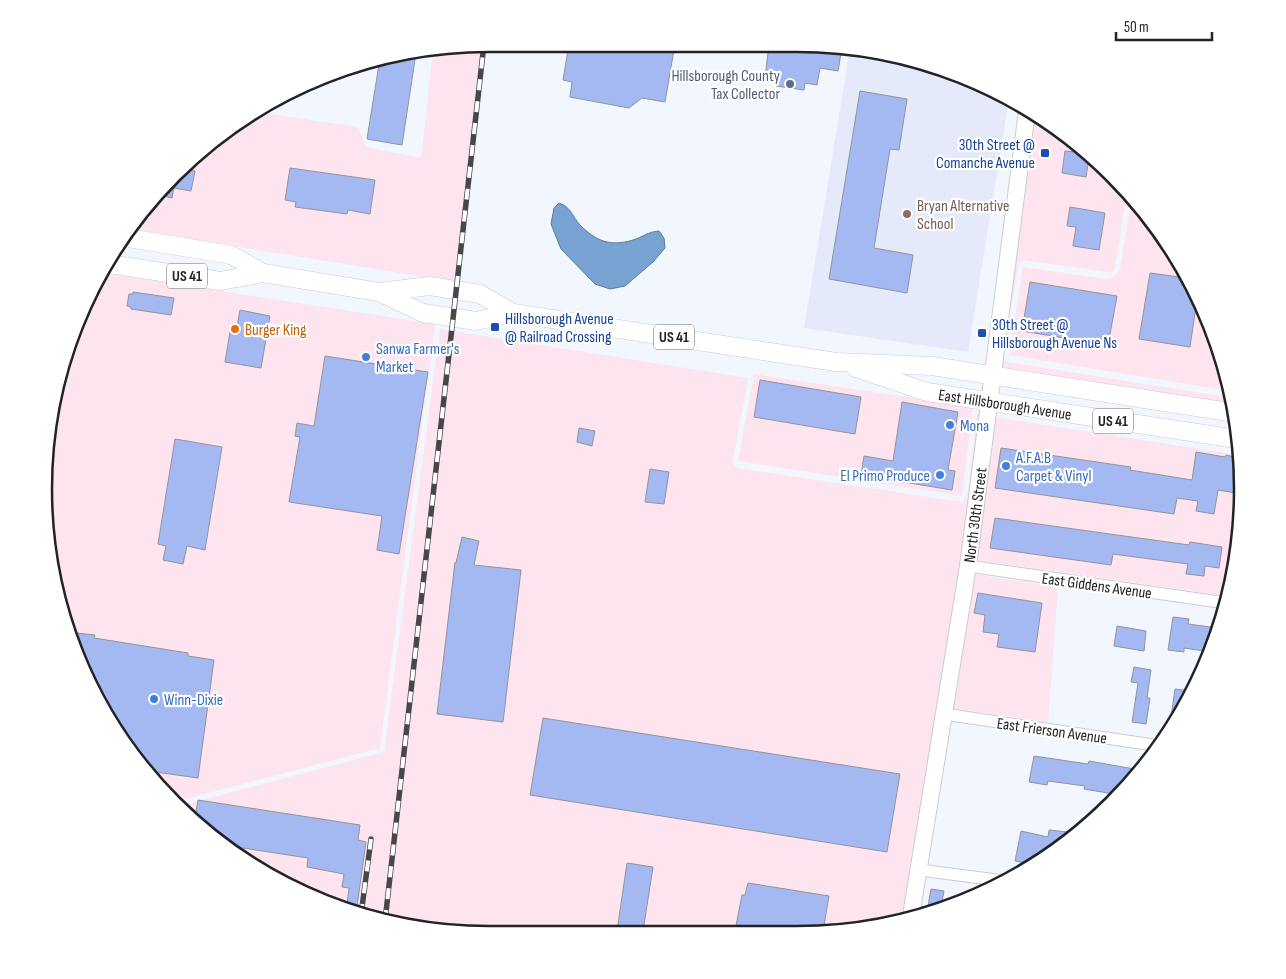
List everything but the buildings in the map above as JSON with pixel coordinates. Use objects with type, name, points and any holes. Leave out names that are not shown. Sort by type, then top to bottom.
[{"type":"main road","name":"East Hillsborough Avenue","points":[[132,239],[231,254],[263,274]]},
{"type":"main road","name":"East Hillsborough Avenue","points":[[115,265],[220,281],[263,274],[379,292],[430,286],[480,294],[513,313]]},
{"type":"main road","name":"East Hillsborough Avenue","points":[[379,292],[423,313],[476,321],[513,313],[836,362],[932,366],[992,374],[1226,412]]},
{"type":"main road","name":"East Hillsborough Avenue","points":[[836,362],[927,392],[1231,438]]},
{"type":"street","name":"North 30th Street","points":[[912,911],[968,566],[992,374],[1028,119]]},
{"type":"street","name":"East Giddens Avenue","points":[[968,566],[1219,602]]},
{"type":"street","name":"East Frierson Avenue","points":[[944,714],[1151,745]]},
{"type":"street","points":[[920,870],[993,880]]},
{"type":"shaded area","points":[[484,52],[456,282],[138,231],[180,180],[223,143],[267,114],[358,127],[366,147],[421,158],[432,56]]},
{"type":"shaded area","name":"Bryan Alternative School","points":[[849,55],[910,67],[964,86],[1008,107],[968,352],[804,328]]},
{"type":"shaded area","points":[[1035,123],[1085,161],[1125,202],[1113,271],[1106,272],[1024,260],[1019,262],[1003,354],[1004,360],[1223,397],[1225,403],[1000,367]]},
{"type":"shaded area","points":[[1130,207],[1160,247],[1188,296],[1210,349],[1222,390],[1009,355],[1023,267],[1106,279],[1115,276],[1120,269]]},
{"type":"shaded area","points":[[109,274],[435,324],[380,748],[181,800],[143,756],[111,708],[86,657],[67,603],[56,547],[52,490],[56,432],[67,376],[86,322]]},
{"type":"shaded area","points":[[440,329],[748,378],[733,460],[734,466],[737,468],[962,502],[967,497],[977,414],[981,415],[961,565],[905,913],[854,923],[825,926],[461,926],[432,923],[376,912],[322,893],[296,881],[247,853],[223,836],[186,804],[384,752]]},
{"type":"shaded area","points":[[754,374],[973,407],[962,496],[738,461]]},
{"type":"shaded area","points":[[994,417],[1232,454],[1233,518],[1230,547],[1221,595],[975,560]]},
{"type":"shaded area","points":[[973,574],[1058,587],[1048,722],[952,708]]},
{"type":"water","points":[[559,203],[571,212],[580,225],[598,239],[610,243],[625,242],[651,232],[659,231],[664,238],[665,248],[653,262],[625,286],[610,289],[595,284],[561,249],[551,224],[554,208]]},
{"type":"railway","points":[[386,914],[483,52]]},
{"type":"railway","points":[[362,907],[371,839]]},
{"type":"place","name":"Hillsborough County Tax Collector","points":[[790,84]]},
{"type":"place","name":"30th Street @ Comanche Avenue","points":[[1045,153]]},
{"type":"place","name":"Bryan Alternative School","points":[[907,214]]},
{"type":"place","name":"Hillsborough Avenue @ Railroad Crossing","points":[[495,327]]},
{"type":"place","name":"Burger King","points":[[235,329]]},
{"type":"place","name":"30th Street @ Hillsborough Avenue Ns","points":[[982,333]]},
{"type":"place","name":"Sanwa Farmer's Market","points":[[366,357]]},
{"type":"place","name":"Mona","points":[[950,425]]},
{"type":"place","name":"A.F.A.B Carpet & Vinyl","points":[[1006,466]]},
{"type":"place","name":"El Primo Produce","points":[[940,475]]},
{"type":"place","name":"Winn-Dixie","points":[[154,699]]}]
